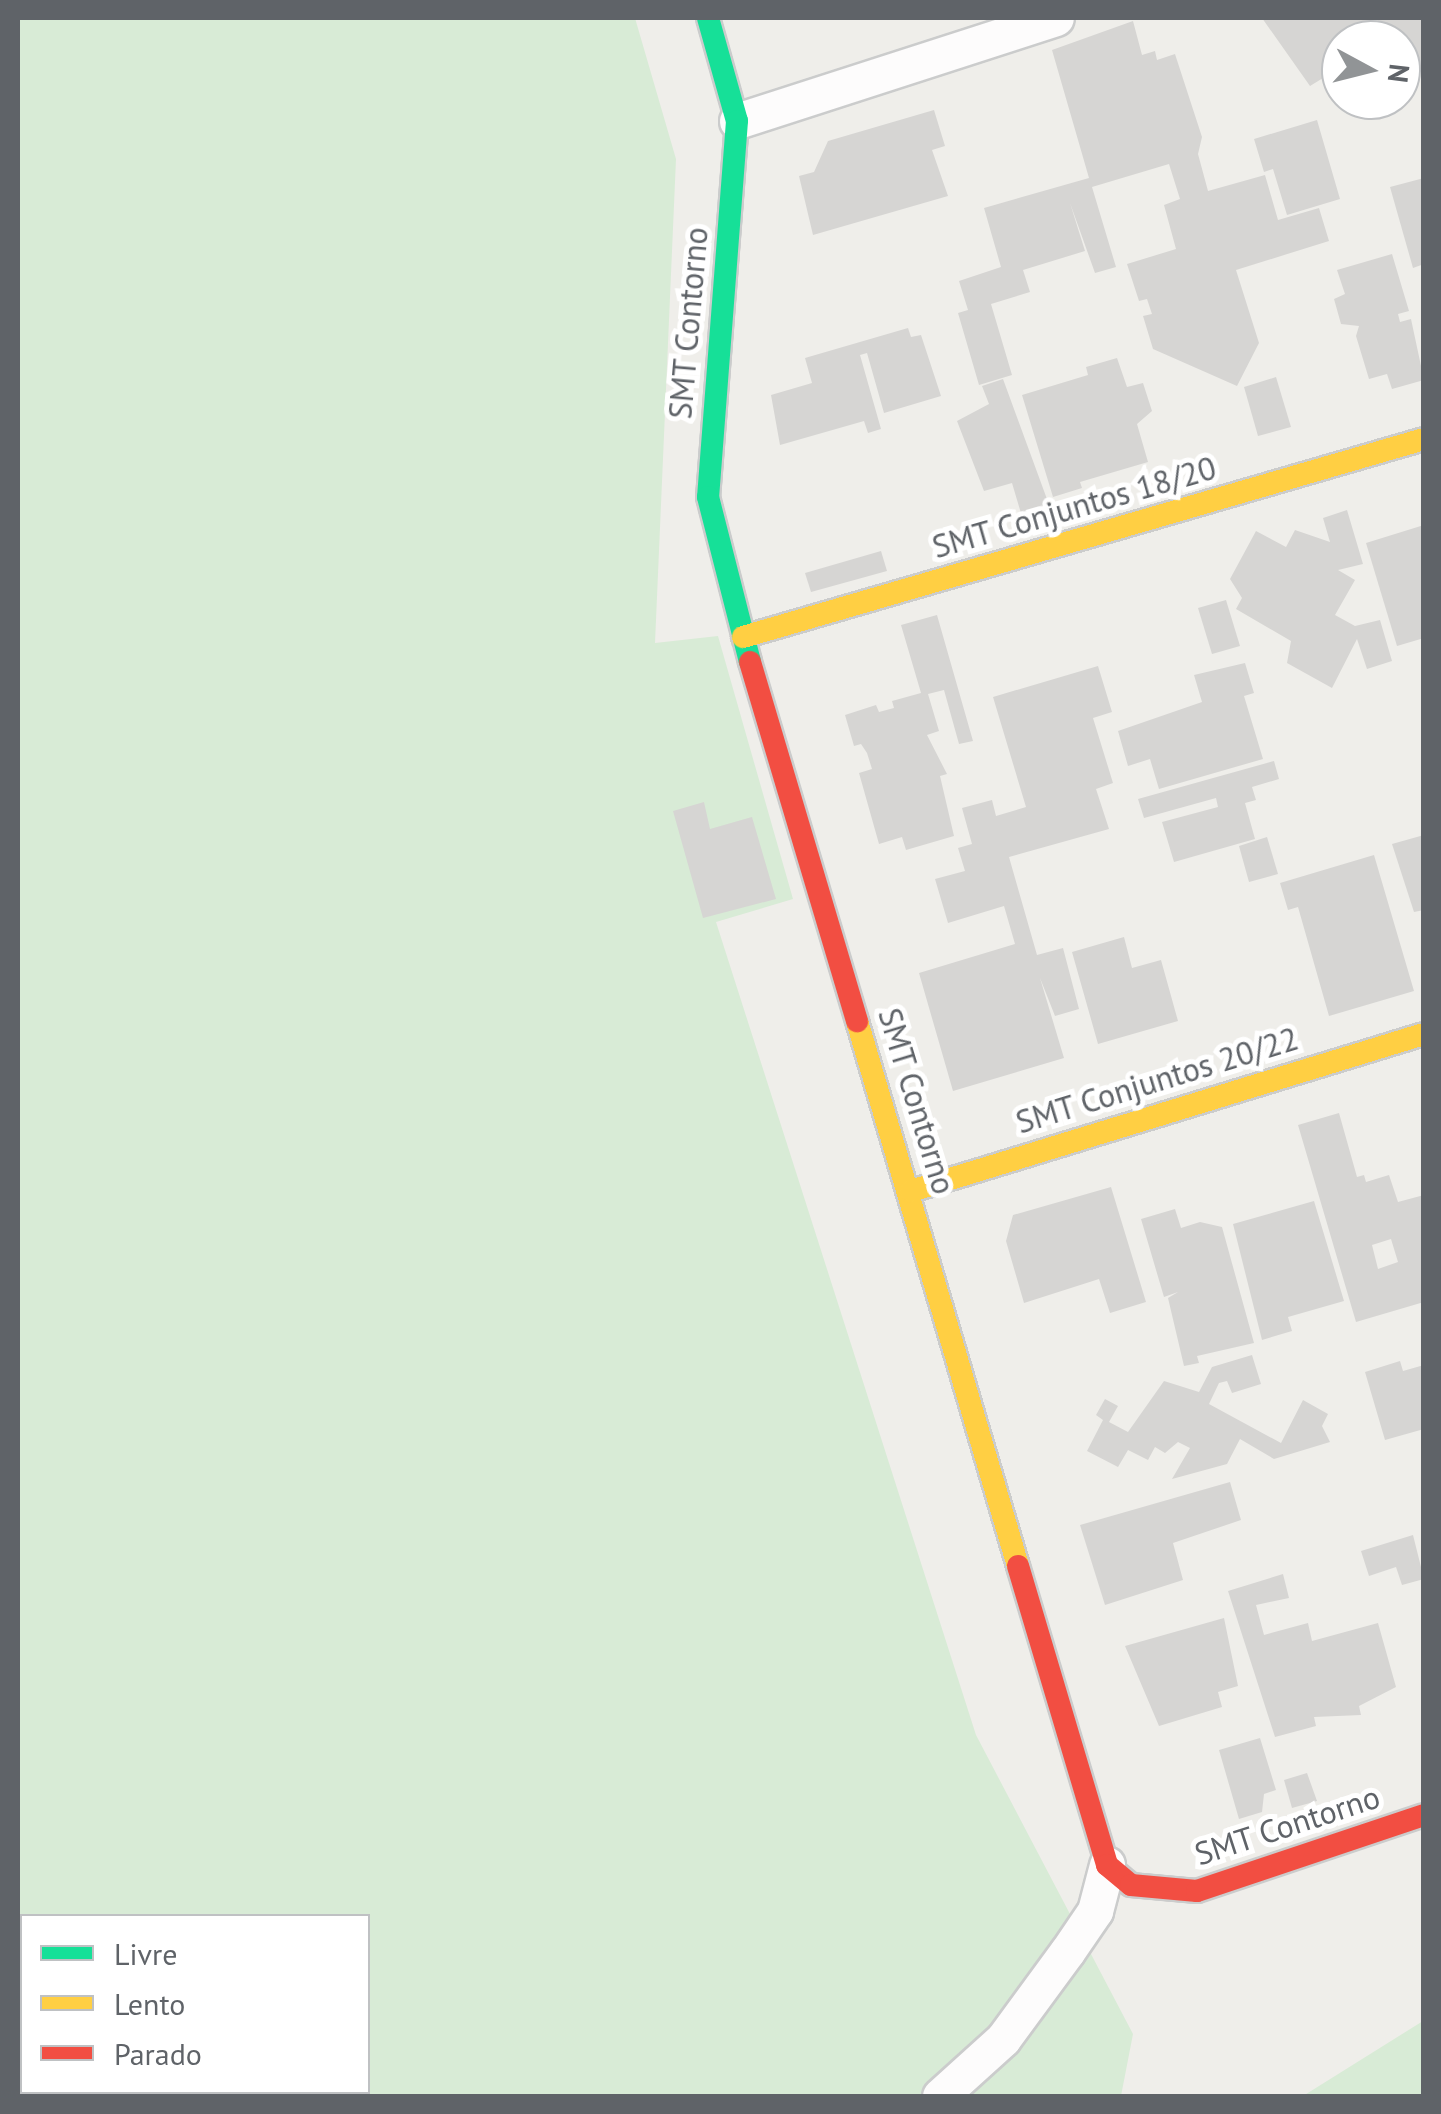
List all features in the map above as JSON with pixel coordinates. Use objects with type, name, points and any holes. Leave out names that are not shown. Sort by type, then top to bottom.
[{"type":"street","name":"SMT Contorno","points":[[708,18],[737,121],[708,497],[743,637],[911,1191],[1107,1865],[1132,1885],[1197,1891],[1424,1816]]},
{"type":"street","points":[[737,121],[1056,18]]},
{"type":"street","name":"SMT Conjuntos 18/20","points":[[743,637],[1424,439]]},
{"type":"street","name":"SMT Conjuntos 20/22","points":[[911,1191],[1424,1034]]},
{"type":"street","points":[[940,2096],[1004,2039],[1067,1952],[1095,1911],[1107,1865]]},
{"type":"green space","points":[[18,18],[635,18],[676,159],[655,643],[718,636],[793,899],[716,922],[976,1735],[1133,2034],[1121,2096],[18,2096]]},
{"type":"green space","points":[[1423,2021],[1423,2096],[1303,2096]]},
{"type":"building","points":[[1262,18],[1368,18],[1321,20],[1321,79],[1310,86]]},
{"type":"building","points":[[1375,18],[1424,18],[1424,75],[1421,20]]},
{"type":"building","points":[[1133,21],[1142,55],[1155,51],[1157,60],[1175,54],[1202,137],[1198,154],[1208,191],[1265,175],[1278,220],[1319,208],[1329,241],[1236,270],[1259,343],[1237,386],[1153,349],[1143,316],[1152,314],[1147,299],[1139,301],[1127,264],[1176,249],[1164,205],[1180,199],[1169,164],[1092,187],[1116,267],[1095,273],[1070,203],[1085,251],[1023,270],[1030,292],[991,304],[1012,375],[979,385],[958,313],[968,310],[959,281],[1001,267],[984,208],[1089,178],[1052,50]]},
{"type":"building","points":[[934,110],[945,146],[932,150],[948,196],[813,235],[799,176],[814,172],[828,141]]},
{"type":"building","points":[[1317,120],[1340,199],[1287,215],[1273,169],[1264,172],[1254,139]]},
{"type":"building","points":[[1424,178],[1424,264],[1413,268],[1390,187]]},
{"type":"building","points":[[1392,254],[1409,311],[1398,314],[1400,322],[1411,319],[1424,380],[1392,389],[1387,374],[1369,379],[1356,336],[1359,326],[1341,324],[1334,299],[1345,294],[1337,270]]},
{"type":"building","points":[[908,328],[911,337],[921,335],[941,396],[884,413],[867,353],[860,355],[881,429],[868,433],[864,421],[780,445],[771,395],[812,383],[805,358]]},
{"type":"building","points":[[1117,358],[1127,387],[1143,383],[1152,411],[1137,424],[1148,462],[1080,482],[1082,488],[1053,497],[1022,395],[1088,375],[1086,367]]},
{"type":"building","points":[[1276,377],[1291,427],[1258,436],[1244,387]]},
{"type":"building","points":[[1003,379],[1055,521],[1026,530],[1012,483],[984,491],[957,421],[989,404],[982,386]]},
{"type":"building","points":[[1347,510],[1363,564],[1338,570],[1355,580],[1335,615],[1355,626],[1380,620],[1392,661],[1367,669],[1357,639],[1332,688],[1287,663],[1291,641],[1236,609],[1242,598],[1230,579],[1256,531],[1286,547],[1295,530],[1330,542],[1323,518]]},
{"type":"building","points":[[1424,525],[1424,638],[1397,646],[1366,543]]},
{"type":"building","points":[[881,551],[887,571],[811,592],[805,573]]},
{"type":"building","points":[[1226,600],[1240,646],[1212,654],[1198,608]]},
{"type":"building","points":[[937,615],[973,741],[959,744],[944,690],[928,694],[939,731],[927,735],[947,774],[940,776],[954,836],[906,850],[902,837],[879,844],[859,773],[872,769],[861,744],[854,746],[845,715],[876,705],[879,712],[894,708],[892,701],[921,693],[901,625]]},
{"type":"building","points":[[1245,663],[1254,693],[1244,696],[1263,759],[1159,789],[1150,759],[1128,766],[1118,731],[1202,702],[1194,675]]},
{"type":"building","points":[[1098,666],[1112,712],[1093,718],[1113,783],[1096,789],[1109,829],[1009,857],[1037,955],[1063,948],[1079,1009],[1055,1016],[1040,978],[1064,1058],[953,1091],[919,973],[1015,944],[1004,906],[948,923],[935,879],[965,871],[958,848],[972,844],[962,808],[992,800],[996,816],[1026,807],[993,697]]},
{"type":"building","points":[[1274,761],[1279,779],[1252,787],[1256,800],[1245,803],[1255,839],[1174,862],[1162,822],[1218,807],[1216,798],[1144,818],[1138,799]]},
{"type":"building","points":[[704,802],[710,829],[752,817],[776,899],[703,918],[673,811]]},
{"type":"building","points":[[1424,835],[1424,910],[1414,912],[1392,844]]},
{"type":"building","points":[[1267,837],[1278,874],[1249,882],[1239,846]]},
{"type":"building","points":[[1374,855],[1414,991],[1329,1016],[1298,907],[1288,910],[1280,883]]},
{"type":"building","points":[[1124,937],[1132,968],[1161,960],[1178,1021],[1098,1044],[1072,952]]},
{"type":"building","points":[[1339,1113],[1357,1177],[1364,1175],[1366,1182],[1389,1175],[1398,1202],[1424,1195],[1424,1302],[1356,1322],[1298,1125]],"holes":[[[1391,1239],[1398,1262],[1378,1269],[1372,1245]]]},
{"type":"building","points":[[1111,1187],[1146,1302],[1110,1313],[1099,1279],[1024,1303],[1006,1241],[1013,1215]]},
{"type":"building","points":[[1314,1201],[1344,1301],[1288,1317],[1292,1331],[1262,1340],[1233,1224]]},
{"type":"building","points":[[1175,1209],[1181,1228],[1200,1222],[1222,1227],[1254,1343],[1197,1356],[1199,1363],[1184,1366],[1168,1298],[1178,1292],[1164,1297],[1141,1219]]},
{"type":"building","points":[[1252,1355],[1261,1384],[1232,1393],[1227,1381],[1219,1383],[1209,1404],[1281,1443],[1303,1400],[1328,1414],[1322,1426],[1330,1442],[1274,1459],[1240,1439],[1227,1464],[1172,1479],[1190,1448],[1178,1442],[1165,1453],[1155,1447],[1148,1460],[1128,1450],[1118,1467],[1087,1451],[1103,1420],[1096,1415],[1105,1399],[1118,1406],[1109,1422],[1128,1432],[1164,1381],[1199,1392],[1212,1367]]},
{"type":"building","points":[[1400,1361],[1403,1371],[1424,1365],[1424,1429],[1385,1440],[1365,1372]]},
{"type":"building","points":[[1230,1482],[1241,1520],[1173,1543],[1183,1580],[1105,1605],[1080,1525]]},
{"type":"building","points":[[1413,1535],[1424,1579],[1402,1585],[1396,1567],[1369,1576],[1361,1551]]},
{"type":"building","points":[[1283,1574],[1289,1598],[1256,1605],[1264,1635],[1308,1623],[1312,1641],[1378,1623],[1396,1687],[1359,1706],[1361,1715],[1314,1717],[1316,1726],[1275,1737],[1228,1591]]},
{"type":"building","points":[[1224,1618],[1238,1686],[1218,1692],[1222,1707],[1159,1726],[1125,1646]]},
{"type":"building","points":[[1260,1738],[1276,1790],[1264,1794],[1262,1812],[1239,1819],[1219,1750]]},
{"type":"building","points":[[1307,1773],[1317,1801],[1292,1808],[1284,1780]]},
{"type":"traffic: fast","points":[[708,18],[737,121],[708,497],[750,662]]},
{"type":"traffic: slow","points":[[743,637],[1424,439]]},
{"type":"traffic: slow","points":[[857,1021],[1018,1566]]},
{"type":"traffic: slow","points":[[911,1191],[1424,1034]]},
{"type":"traffic: jam","points":[[750,662],[857,1021]]},
{"type":"traffic: jam","points":[[1018,1566],[1107,1865],[1131,1885],[1197,1891],[1424,1815]]}]
